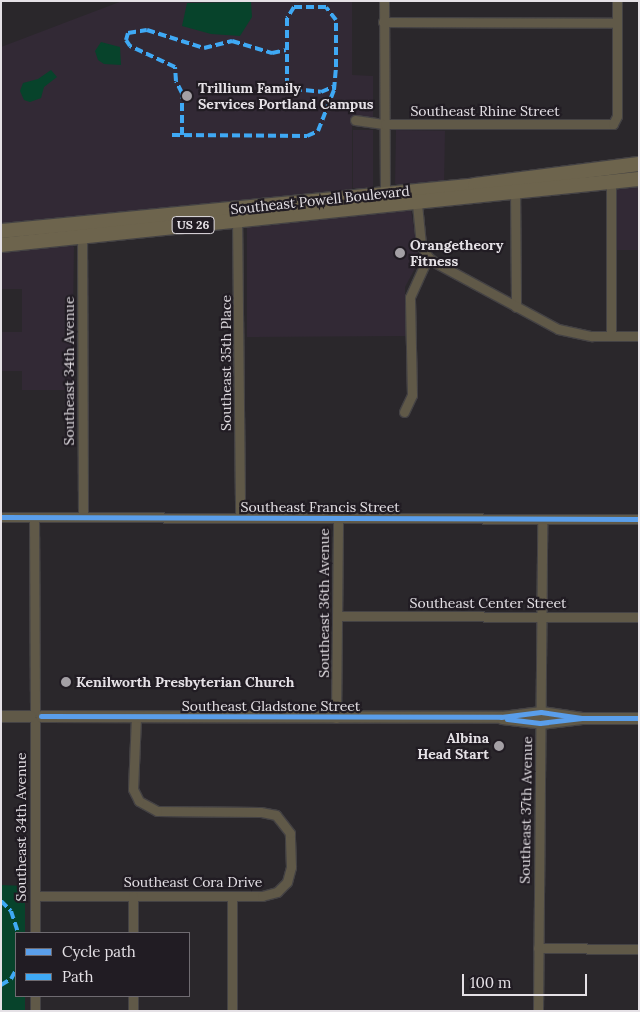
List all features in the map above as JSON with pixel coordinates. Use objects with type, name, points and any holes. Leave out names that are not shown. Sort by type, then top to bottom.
[{"type":"main road","name":"Southeast Powell Boulevard","points":[[236,215],[366,209],[417,204],[639,164]]},
{"type":"main road","name":"Southeast Powell Boulevard","points":[[1,244],[82,230],[236,215],[385,194],[427,190],[515,187],[639,179]]},
{"type":"main road","points":[[417,204],[427,190]]},
{"type":"main road","points":[[366,209],[385,194]]},
{"type":"main road","name":"Southeast Powell Boulevard","points":[[1,231],[82,230]]},
{"type":"street","points":[[384,1],[385,194]]},
{"type":"street","points":[[384,22],[617,23],[617,1]]},
{"type":"street","name":"Southeast Rhine Street","points":[[355,120],[385,124],[615,122],[617,23]]},
{"type":"street","points":[[611,182],[611,336]]},
{"type":"street","points":[[515,187],[516,307]]},
{"type":"street","points":[[417,204],[421,245],[428,257],[516,307],[566,331],[611,336],[639,336]]},
{"type":"street","name":"Southeast 35th Place","points":[[236,215],[240,518]]},
{"type":"street","name":"Southeast 34th Avenue","points":[[82,230],[83,517]]},
{"type":"street","points":[[404,412],[412,395],[410,297],[428,257]]},
{"type":"street","name":"Southeast Francis Street","points":[[1,517],[639,520]]},
{"type":"street","name":"Southeast 34th Avenue","points":[[34,517],[35,932]]},
{"type":"street","name":"Southeast 36th Avenue","points":[[336,718],[338,518]]},
{"type":"street","name":"Southeast 37th Avenue","points":[[538,1011],[542,519]]},
{"type":"street","name":"Southeast Center Street","points":[[338,616],[639,617]]},
{"type":"street","name":"Southeast Gladstone Street","points":[[1,716],[639,718]]},
{"type":"street","name":"Southeast Cora Drive","points":[[35,896],[232,896],[270,894],[283,887],[291,867],[288,827],[276,815],[268,812],[157,811],[144,805],[134,788],[136,717]]},
{"type":"street","points":[[133,896],[133,932]]},
{"type":"street","points":[[232,896],[232,1011]]},
{"type":"street","points":[[538,948],[639,949]]},
{"type":"street","points":[[35,997],[35,1011]]},
{"type":"street","points":[[133,997],[133,1011]]},
{"type":"shaded area","name":"Trillium Family Services Portland Campus","points":[[122,1],[352,1],[352,75],[373,76],[373,117],[352,117],[352,191],[1,225],[1,47]]},
{"type":"shaded area","points":[[353,130],[373,130],[373,188],[353,188]]},
{"type":"shaded area","points":[[396,130],[445,131],[444,185],[395,184]]},
{"type":"shaded area","points":[[617,187],[639,187],[639,250],[617,250]]},
{"type":"shaded area","points":[[411,210],[419,261],[405,287],[405,336],[247,337],[247,226]]},
{"type":"shaded area","points":[[71,244],[74,247],[72,390],[22,390],[22,371],[1,371],[1,332],[22,332],[22,289],[1,289],[1,250]]},
{"type":"green space","points":[[251,2],[252,17],[240,36],[211,34],[182,26],[187,3]]},
{"type":"green space","points":[[101,42],[120,47],[121,65],[104,64],[98,60],[95,51]]},
{"type":"green space","points":[[51,70],[57,77],[44,87],[41,98],[30,102],[24,100],[20,91],[23,83],[38,79]]},
{"type":"green space","points":[[1,885],[25,886],[25,932],[15,932],[15,997],[25,997],[25,1011],[1,1011]]},
{"type":"marked path","points":[[172,135],[307,136],[318,131],[334,90],[336,67],[336,20],[326,7],[294,7],[287,18],[287,84],[294,89],[321,92],[335,86]]},
{"type":"marked path","points":[[182,135],[182,93],[176,81],[175,67],[130,46],[126,40],[128,33],[147,30],[204,48],[232,41],[272,53],[286,50]]},
{"type":"marked path","points":[[1,901],[11,911],[18,932]]},
{"type":"marked path","points":[[1,985],[11,979],[15,972]]},
{"type":"cycle path","points":[[1,517],[639,519]]},
{"type":"cycle path","points":[[41,716],[501,717],[541,712],[582,718]]},
{"type":"cycle path","points":[[507,719],[540,723],[582,718],[639,718]]},
{"type":"place","name":"Trillium Family Services Portland Campus","points":[[187,96]]},
{"type":"place","name":"Orangetheory Fitness","points":[[400,253]]},
{"type":"place","name":"Kenilworth Presbyterian Church","points":[[66,682]]},
{"type":"place","name":"Albina Head Start","points":[[499,746]]}]
